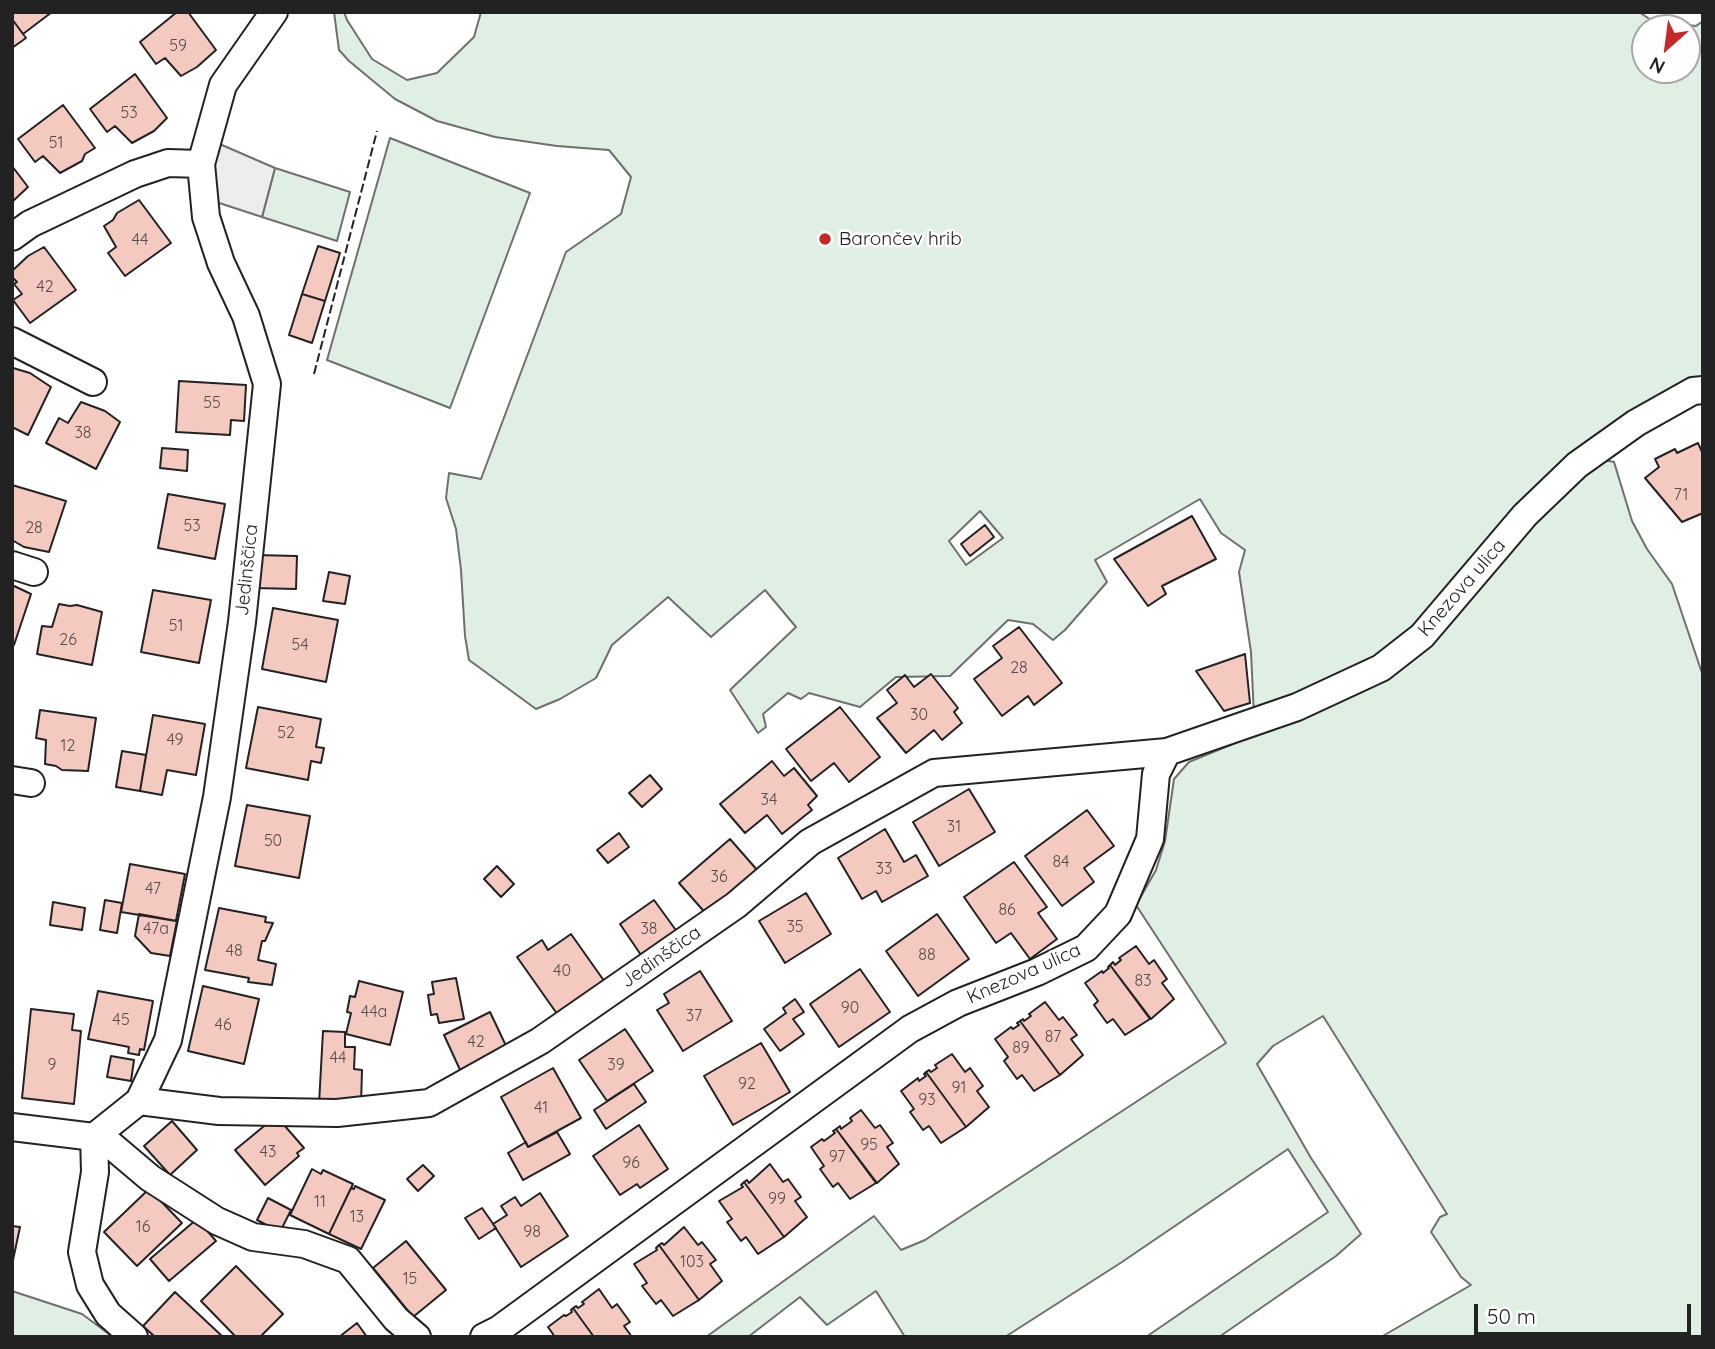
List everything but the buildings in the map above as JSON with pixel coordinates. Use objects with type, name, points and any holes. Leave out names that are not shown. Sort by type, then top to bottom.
[{"type":"street","points":[[12,237],[30,224],[135,174],[168,163],[201,164],[223,85],[274,12]]},
{"type":"street","name":"Jedinščica","points":[[94,1137],[139,1101],[167,1040],[217,797],[242,622],[267,384],[246,316],[221,263],[206,217],[201,164]]},
{"type":"street","points":[[12,341],[93,382]]},
{"type":"street","name":"Knezova ulica","points":[[484,1337],[498,1331],[910,1029],[958,1003],[1037,972],[1086,948],[1118,914],[1150,839],[1156,774],[1167,752],[1297,707],[1381,668],[1423,636],[1525,515],[1577,465],[1636,423],[1693,391],[1703,390]]},
{"type":"street","name":"Jedinščica","points":[[139,1101],[219,1111],[337,1113],[429,1103],[540,1041],[736,905],[810,842],[934,773],[1167,752]]},
{"type":"street","points":[[12,1127],[94,1137],[111,1145],[150,1178],[217,1221],[253,1237],[304,1244],[348,1260],[396,1319],[416,1337]]},
{"type":"street","points":[[94,1137],[95,1172],[82,1252],[90,1285],[96,1295],[108,1314],[134,1337]]},
{"type":"green space","points":[[334,12],[344,12],[372,59],[407,80],[437,73],[474,37],[481,12],[1639,12],[1642,14],[1631,14],[1631,84],[1701,84],[1703,21],[1703,381],[1680,387],[1416,632],[1358,667],[1254,716],[1251,652],[1239,572],[1245,550],[1221,533],[1200,499],[1095,560],[1107,582],[1053,640],[1033,624],[1008,620],[950,676],[896,677],[860,707],[809,693],[801,699],[788,693],[763,714],[766,727],[758,733],[730,690],[796,627],[765,590],[711,637],[668,597],[612,645],[596,678],[560,699],[536,709],[469,660],[456,529],[446,498],[449,473],[481,479],[566,252],[621,214],[631,177],[609,150],[495,137],[437,121],[395,99],[339,50]],"holes":[[[980,511],[1003,538],[966,565],[949,541]]]},
{"type":"green space","points":[[390,138],[530,193],[450,408],[327,360]]},
{"type":"green space","points":[[275,168],[350,192],[337,241],[262,217]]},
{"type":"green space","points":[[1604,460],[1614,462],[1632,521],[1647,549],[1672,584],[1703,676],[1703,1337],[1381,1337],[1471,1285],[1461,1277],[1431,1232],[1440,1217],[1447,1214],[1323,1016],[1273,1046],[1257,1064],[1311,1158],[1361,1234],[1336,1256],[1219,1337],[1146,1337],[1328,1212],[1288,1149],[1122,1262],[1005,1337],[905,1337],[876,1291],[827,1325],[800,1297],[748,1337],[706,1337],[874,1216],[901,1250],[925,1240],[1226,1043],[1136,905],[1156,870],[1165,841],[1174,779],[1189,762],[1325,706],[1577,480]]},
{"type":"green space","points":[[12,1291],[82,1314],[113,1337],[12,1337]]},
{"type":"shaded area","points":[[208,139],[275,168],[262,217],[204,198]]},
{"type":"fence","points":[[314,374],[377,131]]},
{"type":"place","name":"Barončev hrib","points":[[825,239]]}]
